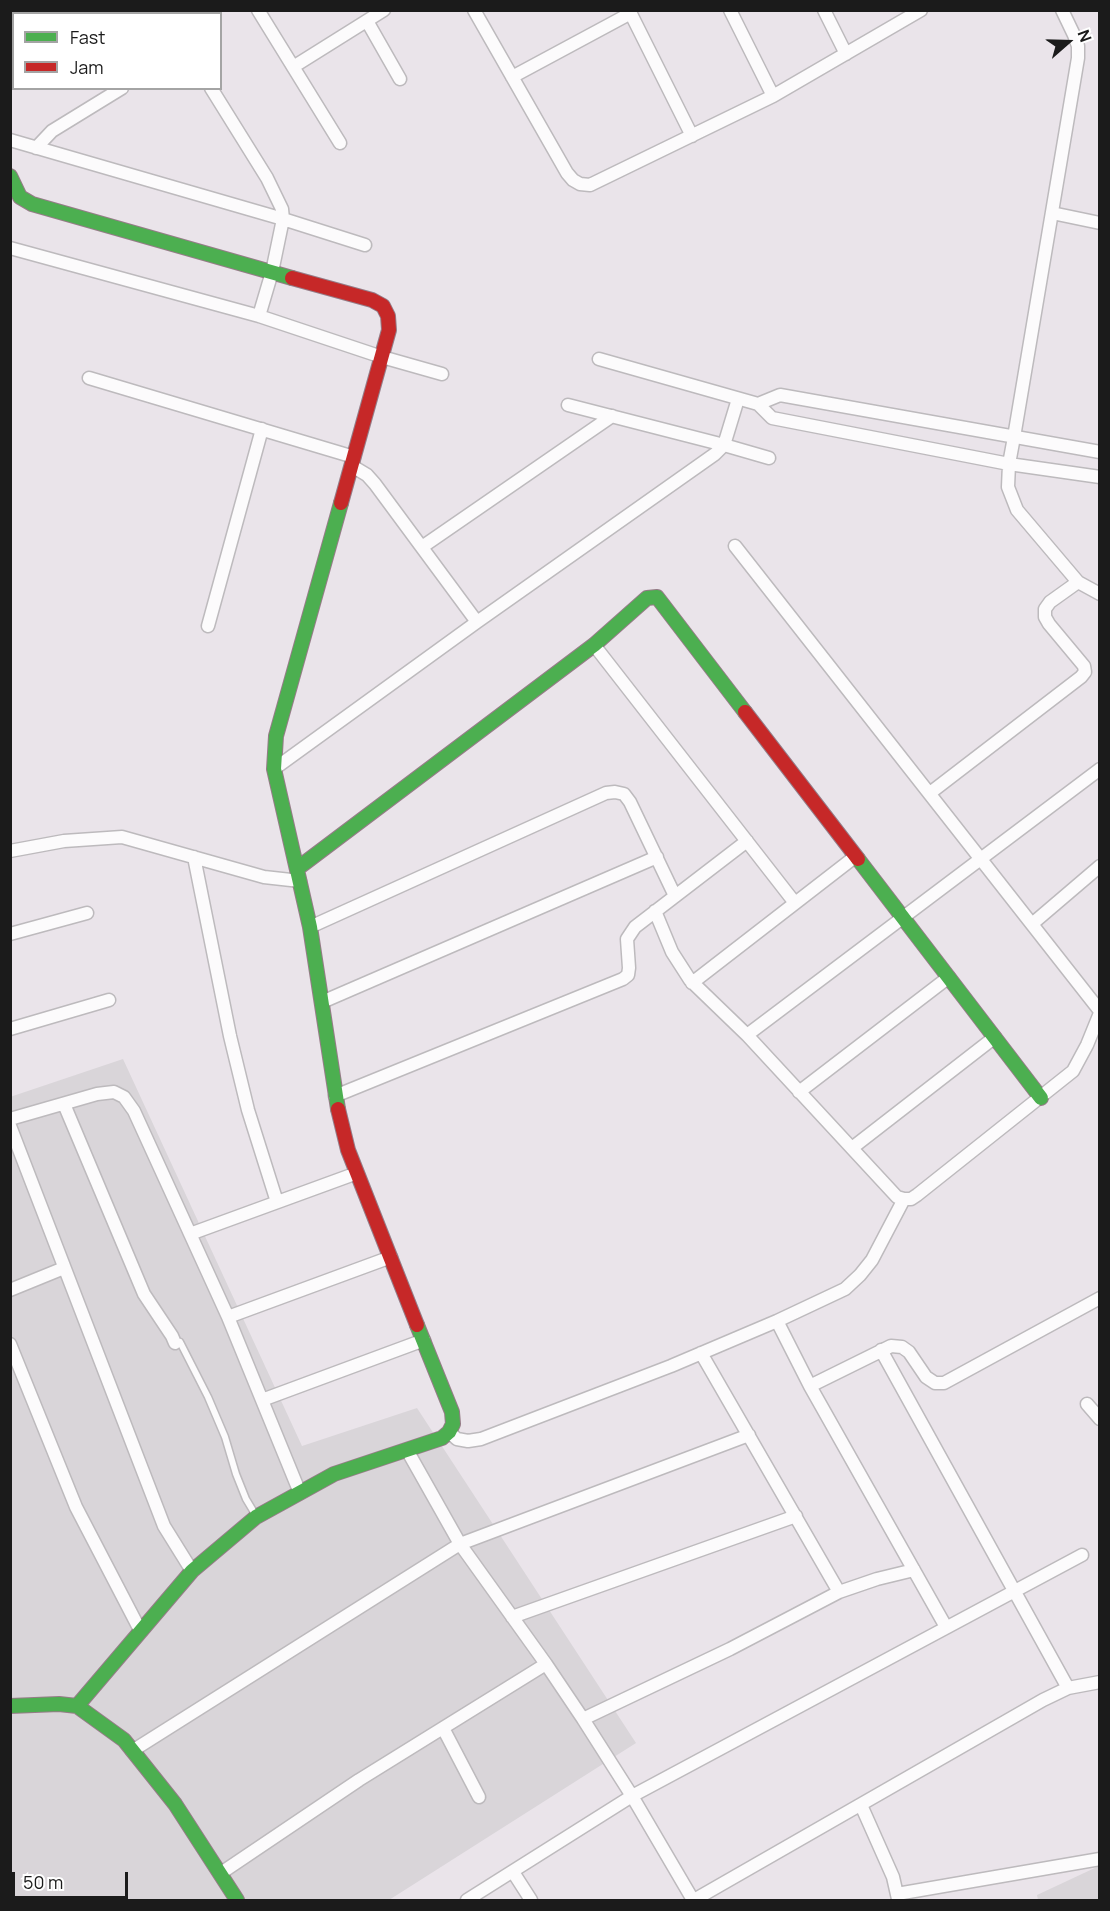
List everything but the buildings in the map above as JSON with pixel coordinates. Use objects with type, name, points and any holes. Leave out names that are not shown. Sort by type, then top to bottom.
[{"type":"street","points":[[258,10],[340,143]]},
{"type":"street","points":[[293,67],[384,10]]},
{"type":"street","points":[[474,10],[567,172],[573,180],[580,184],[599,181],[773,96],[921,10]]},
{"type":"street","points":[[730,10],[773,96]]},
{"type":"street","points":[[825,10],[846,54]]},
{"type":"street","points":[[1062,10],[1078,46],[1078,58],[1009,464],[1008,487],[1017,510],[1078,582],[1100,594]]},
{"type":"street","points":[[512,77],[630,12],[692,136]]},
{"type":"street","points":[[367,21],[400,79]]},
{"type":"street","points":[[36,148],[52,131],[119,90]]},
{"type":"street","points":[[212,90],[267,177],[277,197],[283,219],[273,272],[259,316]]},
{"type":"street","points":[[10,140],[283,219],[365,246]]},
{"type":"street","points":[[10,176],[20,197],[32,204],[372,300],[383,306],[388,316],[389,330],[382,357],[276,736],[274,769],[299,874],[322,1002],[335,1096],[348,1150],[453,1412],[453,1424],[442,1438],[334,1474],[256,1517],[192,1571],[77,1706]]},
{"type":"street","points":[[1052,213],[1100,223]]},
{"type":"street","points":[[10,248],[259,316],[382,357],[442,374]]},
{"type":"street","points":[[599,359],[758,404],[772,418],[1009,464],[1100,477]]},
{"type":"street","points":[[89,378],[262,429],[353,461],[375,484],[477,622]]},
{"type":"street","points":[[758,404],[780,395],[1100,452]]},
{"type":"street","points":[[274,769],[477,622],[716,454],[724,445],[738,399]]},
{"type":"street","points":[[568,405],[769,458]]},
{"type":"street","points":[[422,547],[612,416]]},
{"type":"street","points":[[208,626],[262,429]]},
{"type":"street","points":[[655,911],[679,966],[692,982],[747,1035],[897,1197],[904,1199],[917,1195],[1073,1071],[1093,1044],[1100,1012],[735,546]]},
{"type":"street","points":[[930,793],[1085,672],[1081,661],[1045,617],[1045,609],[1050,602],[1078,582]]},
{"type":"street","points":[[10,851],[64,841],[122,837],[264,877],[299,874],[399,790],[594,645],[640,603],[647,598],[657,597],[1041,1098]]},
{"type":"street","points":[[594,645],[795,903]]},
{"type":"street","points":[[747,1035],[1100,769]]},
{"type":"street","points":[[309,927],[606,793],[615,792],[624,794],[630,802],[675,896]]},
{"type":"street","points":[[335,1096],[623,979],[628,975],[627,939],[630,932],[747,842]]},
{"type":"street","points":[[692,982],[856,856]]},
{"type":"street","points":[[194,857],[230,1036],[248,1110],[277,1202]]},
{"type":"street","points":[[322,1002],[657,857]]},
{"type":"street","points":[[1032,924],[1100,866]]},
{"type":"street","points":[[10,934],[87,913]]},
{"type":"street","points":[[799,1092],[949,977]]},
{"type":"street","points":[[10,1029],[109,1000]]},
{"type":"street","points":[[852,1148],[995,1037]]},
{"type":"street","points":[[10,1119],[97,1094],[114,1092],[124,1096],[134,1111],[228,1317],[300,1492]]},
{"type":"street","points":[[64,1104],[144,1294],[178,1342]]},
{"type":"street","points":[[10,1126],[164,1526],[192,1571]]},
{"type":"street","points":[[190,1234],[357,1173]]},
{"type":"street","points":[[449,1432],[457,1439],[468,1441],[481,1439],[701,1353],[777,1321],[845,1288],[861,1275],[882,1243],[904,1199]]},
{"type":"street","points":[[228,1317],[391,1257]]},
{"type":"street","points":[[10,1290],[64,1268]]},
{"type":"street","points":[[810,1386],[891,1346],[902,1347],[909,1352],[926,1377],[935,1383],[944,1383],[1100,1298]]},
{"type":"street","points":[[777,1321],[810,1386],[946,1628]]},
{"type":"street","points":[[262,1400],[424,1340]]},
{"type":"street","points":[[10,1344],[15,1370],[76,1507],[140,1630]]},
{"type":"street","points":[[881,1350],[1068,1688]]},
{"type":"street","points":[[701,1353],[839,1592]]},
{"type":"street","points":[[1087,1404],[1100,1419]]},
{"type":"street","points":[[132,1751],[460,1544],[749,1435]]},
{"type":"street","points":[[407,1450],[460,1544],[583,1719],[694,1900],[1035,1705],[1068,1688],[1100,1682]]},
{"type":"street","points":[[512,1617],[796,1516]]},
{"type":"street","points":[[467,1900],[632,1796],[1082,1555]]},
{"type":"street","points":[[583,1719],[839,1592],[914,1570]]},
{"type":"street","points":[[220,1873],[359,1780],[546,1664]]},
{"type":"street","points":[[10,1706],[59,1704],[77,1706],[124,1740],[175,1804],[237,1900]]},
{"type":"street","points":[[443,1728],[479,1797]]},
{"type":"street","points":[[861,1805],[893,1877],[898,1897],[1100,1859]]},
{"type":"street","points":[[513,1872],[531,1900]]},
{"type":"lane","points":[[178,1342],[208,1397],[225,1437],[239,1482],[256,1517]]},
{"type":"shaded area","points":[[123,1059],[302,1446],[417,1408],[636,1743],[389,1900],[11,1900],[10,1097]]},
{"type":"shaded area","points":[[1099,1866],[1099,1900],[1038,1900],[1037,1895]]},
{"type":"traffic: fast","points":[[10,176],[20,197],[32,204],[292,278]]},
{"type":"traffic: fast","points":[[338,1109],[310,927],[274,769],[276,736],[341,503]]},
{"type":"traffic: fast","points":[[298,868],[594,645],[647,598],[657,597],[745,712]]},
{"type":"traffic: fast","points":[[858,859],[1041,1098]]},
{"type":"traffic: fast","points":[[77,1706],[192,1571],[256,1517],[334,1474],[442,1438],[449,1432],[453,1424],[452,1412],[417,1325]]},
{"type":"traffic: fast","points":[[10,1706],[59,1704],[77,1706],[124,1740],[175,1804],[237,1900]]},
{"type":"traffic: jam","points":[[292,278],[372,300],[383,306],[388,316],[389,330],[341,503]]},
{"type":"traffic: jam","points":[[745,712],[858,859]]},
{"type":"traffic: jam","points":[[338,1109],[348,1150],[417,1325]]}]
